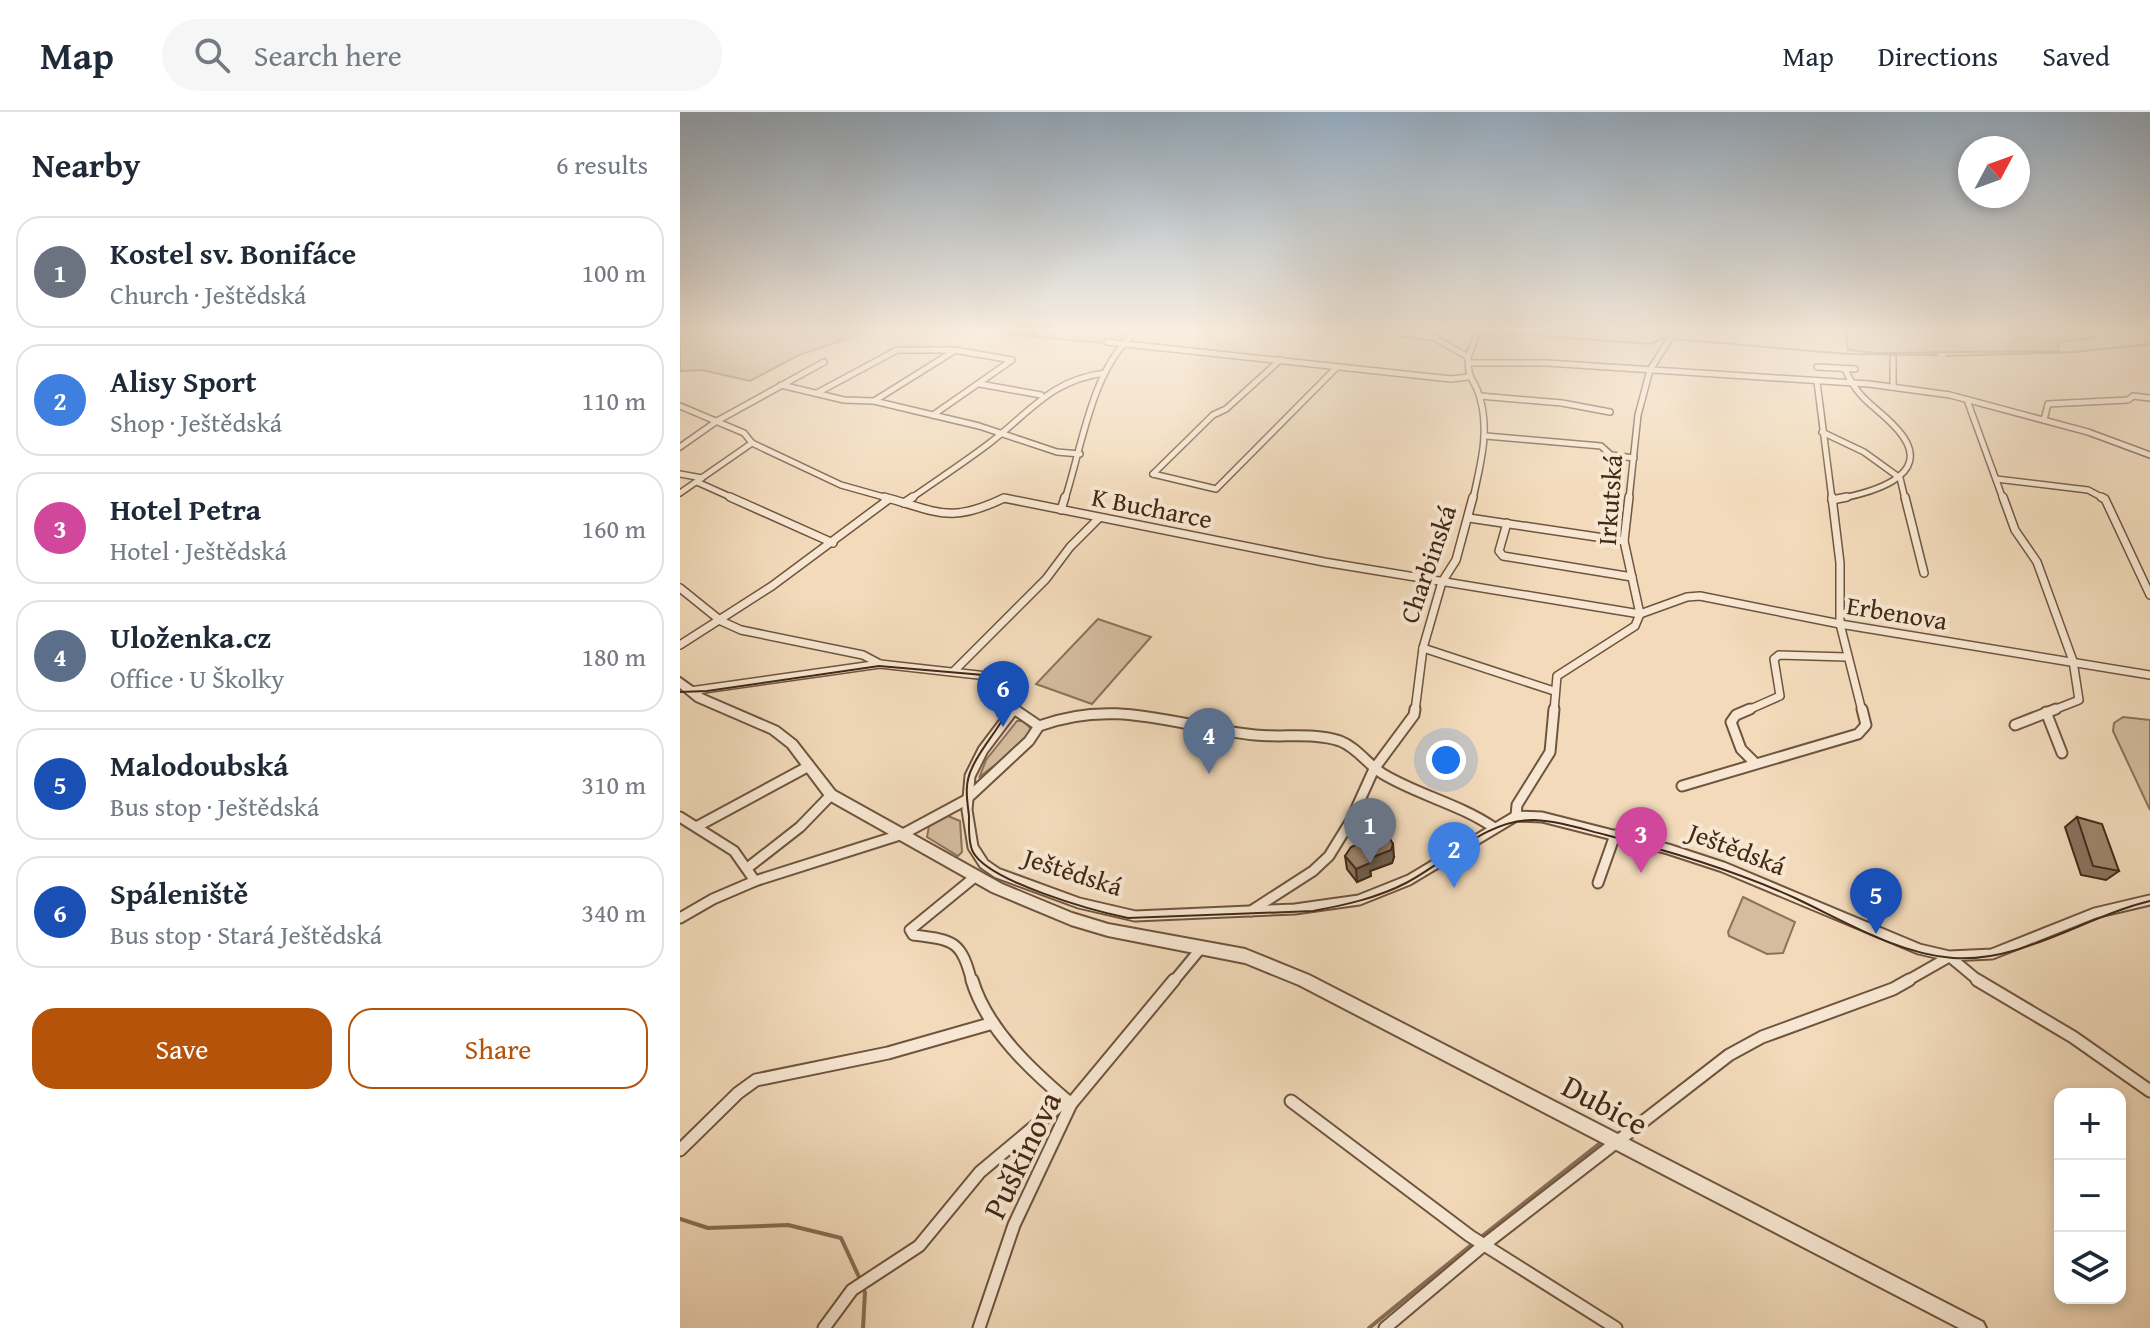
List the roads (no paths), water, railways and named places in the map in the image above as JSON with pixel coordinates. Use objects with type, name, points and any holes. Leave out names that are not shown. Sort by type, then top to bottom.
[{"type":"street","points":[[680,447],[717,421],[774,389]]},
{"type":"street","points":[[797,389],[844,400],[874,401],[1002,433],[1057,452],[1080,454]]},
{"type":"street","points":[[816,393],[824,389]]},
{"type":"street","points":[[874,401],[893,389]]},
{"type":"street","points":[[933,415],[973,389]]},
{"type":"street","points":[[1006,389],[1041,395]]},
{"type":"street","points":[[904,503],[1002,433],[1041,395],[1054,389]]},
{"type":"street","points":[[1061,510],[1100,389]]},
{"type":"street","points":[[1248,389],[1226,409],[1213,415],[1153,474],[1216,489],[1315,389]]},
{"type":"street","name":"Charbinská","points":[[1251,911],[1313,871],[1329,856],[1346,831],[1374,769],[1414,715],[1423,648],[1442,582],[1456,560],[1469,518],[1486,436],[1480,396],[1475,389]]},
{"type":"street","name":"Irkutská","points":[[1640,614],[1624,541],[1643,389]]},
{"type":"street","points":[[1682,786],[1858,734],[1866,725],[1846,657],[1840,624],[1840,563],[1818,389]]},
{"type":"street","points":[[1832,500],[1866,494],[1900,478],[1906,471],[1911,454],[1903,436],[1864,404],[1855,389]]},
{"type":"street","points":[[1903,389],[1967,400],[2044,420],[2088,432],[2150,455]]},
{"type":"street","points":[[1480,396],[1562,403],[1610,412]]},
{"type":"street","points":[[2044,420],[2048,404],[2128,400],[2133,396],[2150,398]]},
{"type":"street","points":[[1967,400],[2015,530],[2037,562],[2073,661],[2079,700],[2015,725]]},
{"type":"street","points":[[2128,400],[2132,407]]},
{"type":"street","name":"K Bucharce","points":[[680,406],[744,433],[752,443],[841,485],[954,516],[975,512],[1004,498],[1442,582],[1640,614]]},
{"type":"street","points":[[1822,432],[1864,452],[1900,478],[1924,573]]},
{"type":"street","points":[[1486,436],[1601,446],[1611,455],[1634,458]]},
{"type":"street","points":[[680,493],[752,443]]},
{"type":"street","points":[[680,474],[833,543]]},
{"type":"street","points":[[1996,479],[2088,490],[2105,499],[2150,595]]},
{"type":"street","points":[[680,645],[721,621],[833,543],[889,499]]},
{"type":"street","points":[[954,671],[1046,579],[1070,547],[1099,518]]},
{"type":"street","points":[[1469,518],[1624,541]]},
{"type":"street","points":[[1507,523],[1499,551],[1503,556],[1632,577]]},
{"type":"street","points":[[680,588],[721,621],[741,630],[863,655],[880,664]]},
{"type":"street","name":"Erbenova","points":[[1640,614],[1687,597],[1700,596],[1840,624],[2150,675]]},
{"type":"street","points":[[1516,816],[1517,805],[1550,752],[1557,676],[1635,626],[1640,614]]},
{"type":"street","points":[[1423,648],[1554,691]]},
{"type":"street","points":[[1755,763],[1741,749],[1731,722],[1736,715],[1780,696],[1774,659],[1779,655],[1846,657]]},
{"type":"street","points":[[690,691],[880,664],[954,671],[1005,678],[1014,685],[1017,697],[1014,709],[1039,726]]},
{"type":"street","name":"Ještědská","points":[[680,682],[690,691],[774,730],[792,744],[831,795],[976,876],[1071,919],[1108,930],[1202,947]]},
{"type":"street","name":"Ještědská","points":[[1014,709],[970,776],[970,843],[983,863],[1002,874],[1110,912],[1135,916],[1295,909],[1359,900],[1409,880],[1516,816],[1542,817],[1723,867],[1919,949],[1949,956],[1992,954],[2095,913],[2150,900]]},
{"type":"street","points":[[2046,712],[2062,753]]},
{"type":"street","points":[[1039,726],[1075,713],[1131,713],[1253,735],[1329,739],[1357,750],[1374,769],[1466,809],[1493,827]]},
{"type":"street","points":[[680,918],[713,899],[755,881],[903,834],[968,799],[992,770],[1038,734],[1039,726]]},
{"type":"street","points":[[698,826],[809,766]]},
{"type":"street","points":[[750,866],[800,827],[831,795]]},
{"type":"street","points":[[680,817],[698,826],[750,866],[755,881]]},
{"type":"street","points":[[1598,883],[1615,835]]},
{"type":"street","points":[[824,1328],[852,1290],[919,1246],[980,1172],[1069,1102],[993,1023],[974,987],[963,951],[954,942],[913,935],[910,930],[976,876]]},
{"type":"street","name":"Puškinova","points":[[979,1328],[1014,1225],[1069,1102],[1202,947]]},
{"type":"street","name":"Dubice","points":[[1202,947],[1245,956],[1304,980],[1977,1328]]},
{"type":"street","points":[[1385,1328],[1485,1244],[1740,1049],[1762,1037],[1893,989],[1949,956],[1977,980],[2073,1037],[2150,1091]]},
{"type":"street","points":[[680,1150],[738,1093],[756,1080],[888,1053],[993,1023]]},
{"type":"street","points":[[1291,1101],[1485,1244],[1616,1328]]},
{"type":"waterway","points":[[1481,1237],[1599,1144]]},
{"type":"waterway","points":[[680,1219],[708,1228],[788,1225],[841,1238],[859,1277]]},
{"type":"waterway","points":[[1369,1328],[1475,1242]]},
{"type":"waterway","points":[[863,1328],[865,1292]]},
{"type":"tram line","points":[[680,692],[707,691],[879,666],[995,676],[1013,688],[1002,720],[969,774],[969,835],[973,852],[999,874],[1020,884],[1068,902],[1128,918],[1313,911],[1349,903],[1406,883],[1467,843],[1500,826],[1534,820],[1570,826],[1702,862],[1772,888],[1892,943],[1953,958],[1978,958],[2028,946],[2150,901]]},
{"type":"place","name":"Spáleniště","points":[[1003,727]]},
{"type":"place","name":"Uloženka.cz","points":[[1209,774]]},
{"type":"place","name":"Kostel sv. Bonifáce","points":[[1370,864]]},
{"type":"place","name":"Hotel Petra","points":[[1641,873]]},
{"type":"place","name":"Alisy Sport","points":[[1454,888]]},
{"type":"place","name":"Malodoubská","points":[[1876,934]]}]
